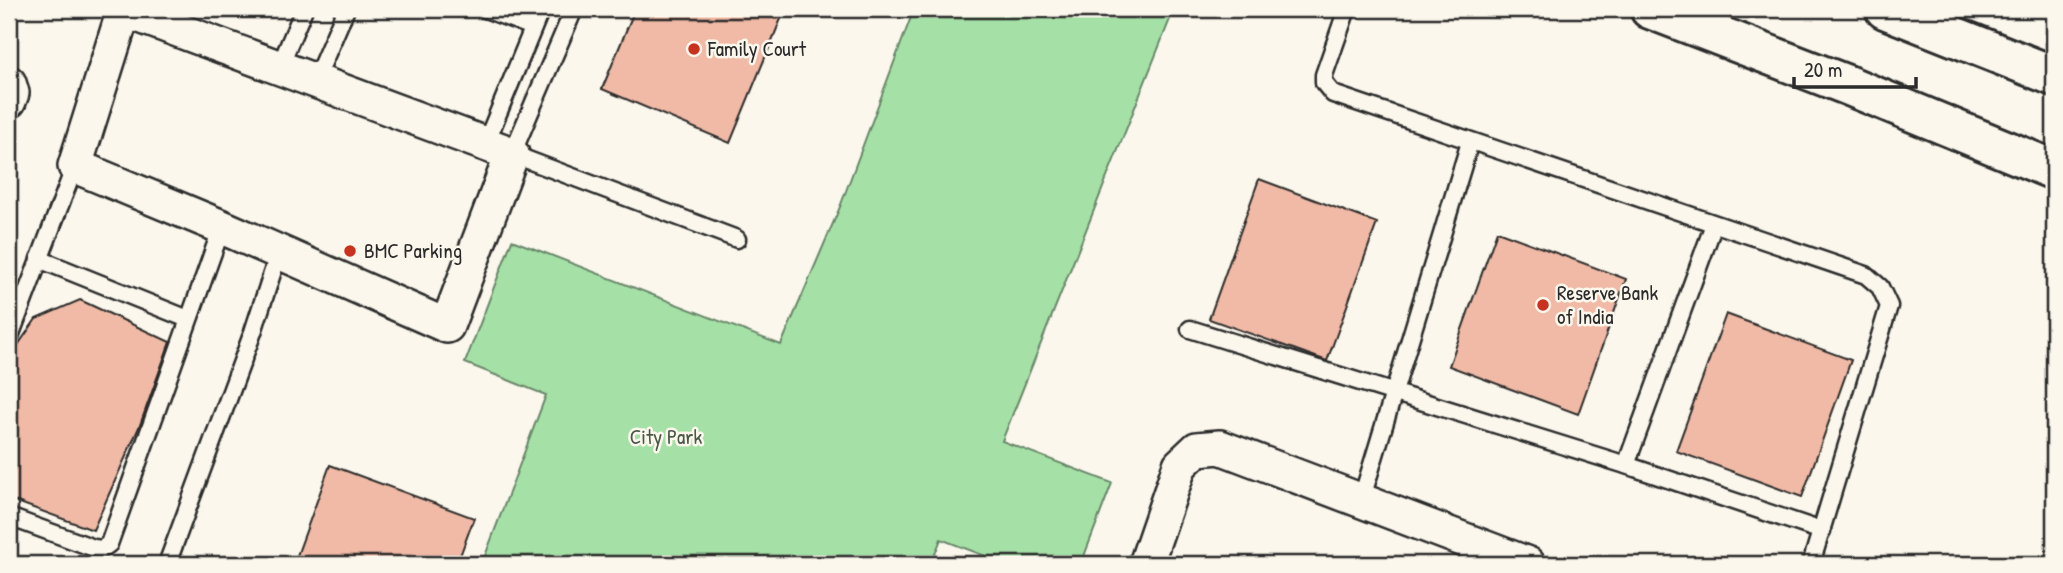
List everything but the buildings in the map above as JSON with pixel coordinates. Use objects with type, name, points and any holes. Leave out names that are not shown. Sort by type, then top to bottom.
[{"type":"main road","points":[[1650,9],[1847,85],[2054,170]]},
{"type":"main road","points":[[1885,9],[2054,76]]},
{"type":"street","points":[[122,9],[279,68],[498,149],[447,326],[75,166],[122,9]]},
{"type":"street","points":[[9,83],[12,93],[9,101]]},
{"type":"street","points":[[1146,564],[1180,465],[1196,449],[1220,447],[1528,564]]},
{"type":"lane","points":[[279,68],[304,9]]},
{"type":"lane","points":[[315,81],[346,9]]},
{"type":"lane","points":[[485,9],[533,27]]},
{"type":"lane","points":[[498,149],[533,27],[541,9]]},
{"type":"lane","points":[[498,149],[574,9]]},
{"type":"lane","points":[[1346,12],[1324,75],[1324,83],[1332,94],[1866,275],[1880,286],[1889,306],[1811,564]]},
{"type":"lane","points":[[1361,501],[1470,142]]},
{"type":"lane","points":[[498,149],[737,239]]},
{"type":"lane","points":[[9,339],[75,166]]},
{"type":"lane","points":[[1626,465],[1714,224]]},
{"type":"lane","points":[[9,517],[94,548],[102,549],[109,544],[222,227]]},
{"type":"lane","points":[[167,564],[253,332],[279,252]]},
{"type":"lane","points":[[39,259],[188,319]]},
{"type":"lane","points":[[1190,329],[1626,465],[1822,531]]},
{"type":"green space","name":"City Park","points":[[914,9],[1174,9],[1002,441],[1112,483],[1081,564],[1006,564],[941,539],[931,564],[482,564],[546,395],[465,363],[512,240],[781,345],[840,207]]},
{"type":"place","name":"Family Court","points":[[694,49]]},
{"type":"place","name":"BMC Parking","points":[[350,251]]},
{"type":"place","name":"Reserve Bank of India","points":[[1543,305]]}]
